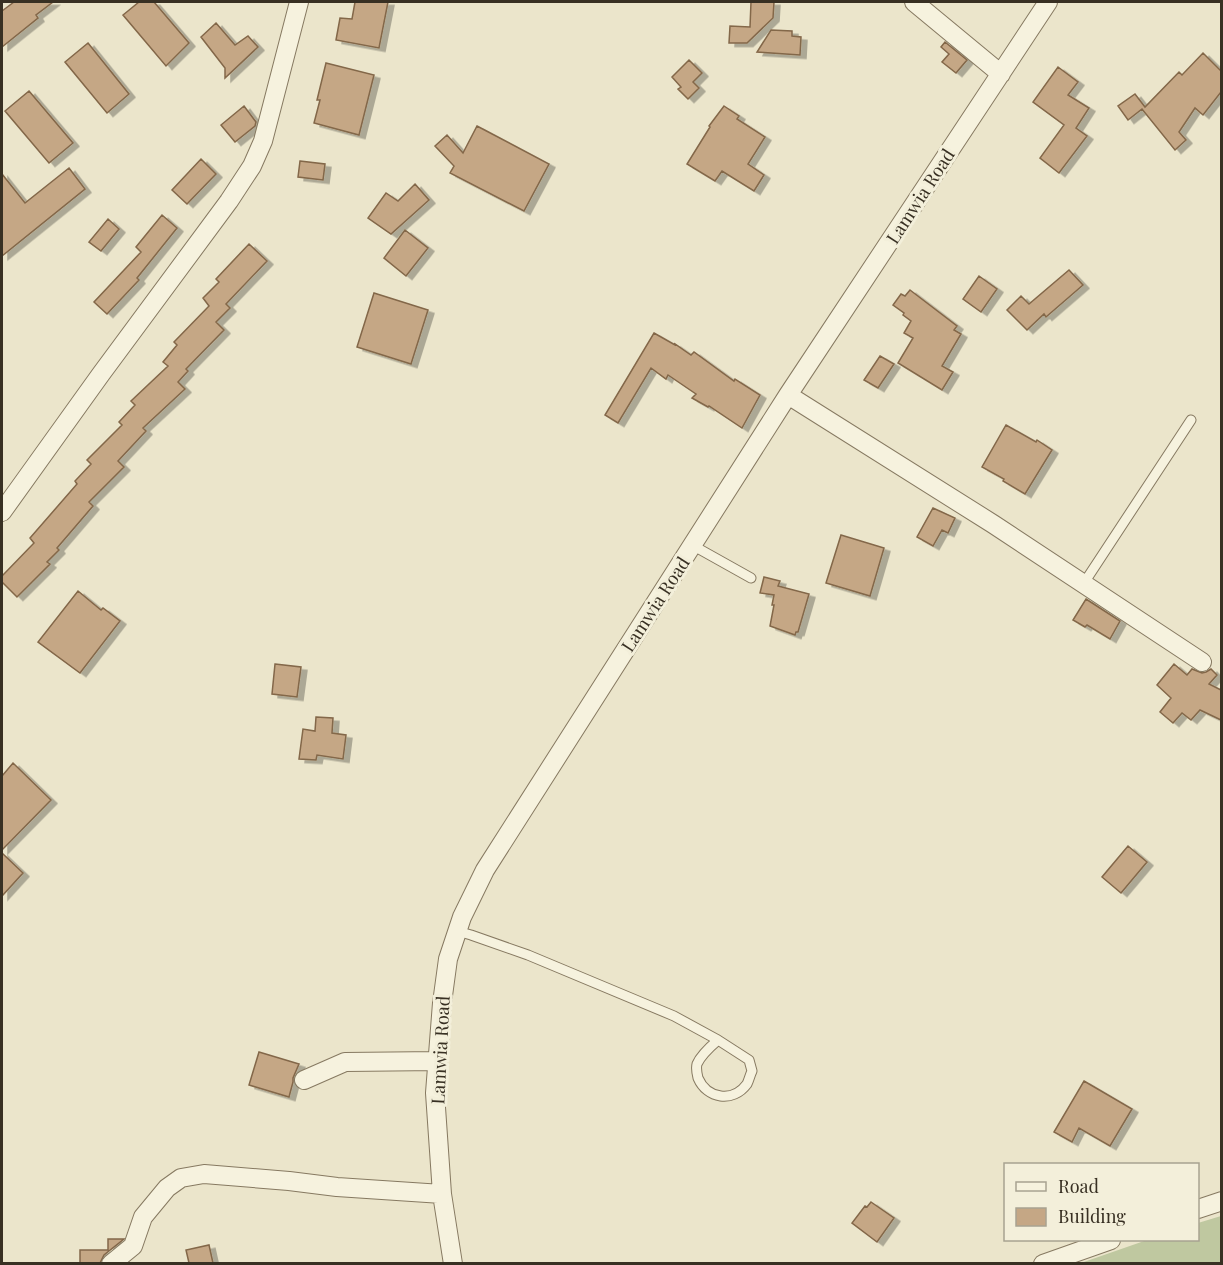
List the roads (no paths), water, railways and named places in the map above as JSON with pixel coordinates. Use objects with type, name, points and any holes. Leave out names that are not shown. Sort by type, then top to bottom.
[{"type":"street","points":[[2,512],[229,201],[252,166],[269,122],[299,2]]},
{"type":"street","points":[[914,2],[1001,74]]},
{"type":"street","name":"Lamwia Road","points":[[453,1263],[442,1194],[435,1093],[448,959],[462,917],[485,870],[788,395],[1048,2]]},
{"type":"street","points":[[788,395],[993,524],[1203,662]]},
{"type":"street","points":[[304,1080],[345,1062],[438,1061]]},
{"type":"street","points":[[111,1263],[133,1246],[143,1217],[167,1188],[181,1178],[204,1174],[442,1194]]},
{"type":"street","points":[[1199,1208],[1221,1201]]},
{"type":"street","points":[[1043,1263],[1105,1241]]},
{"type":"lane","points":[[1084,583],[1191,420]]},
{"type":"lane","points":[[692,545],[751,578]]},
{"type":"lane","points":[[457,931],[538,959],[674,1017],[718,1040],[749,1060],[752,1071],[746,1085],[735,1093],[723,1097],[711,1094],[702,1086],[696,1065],[710,1046],[718,1040]]}]
